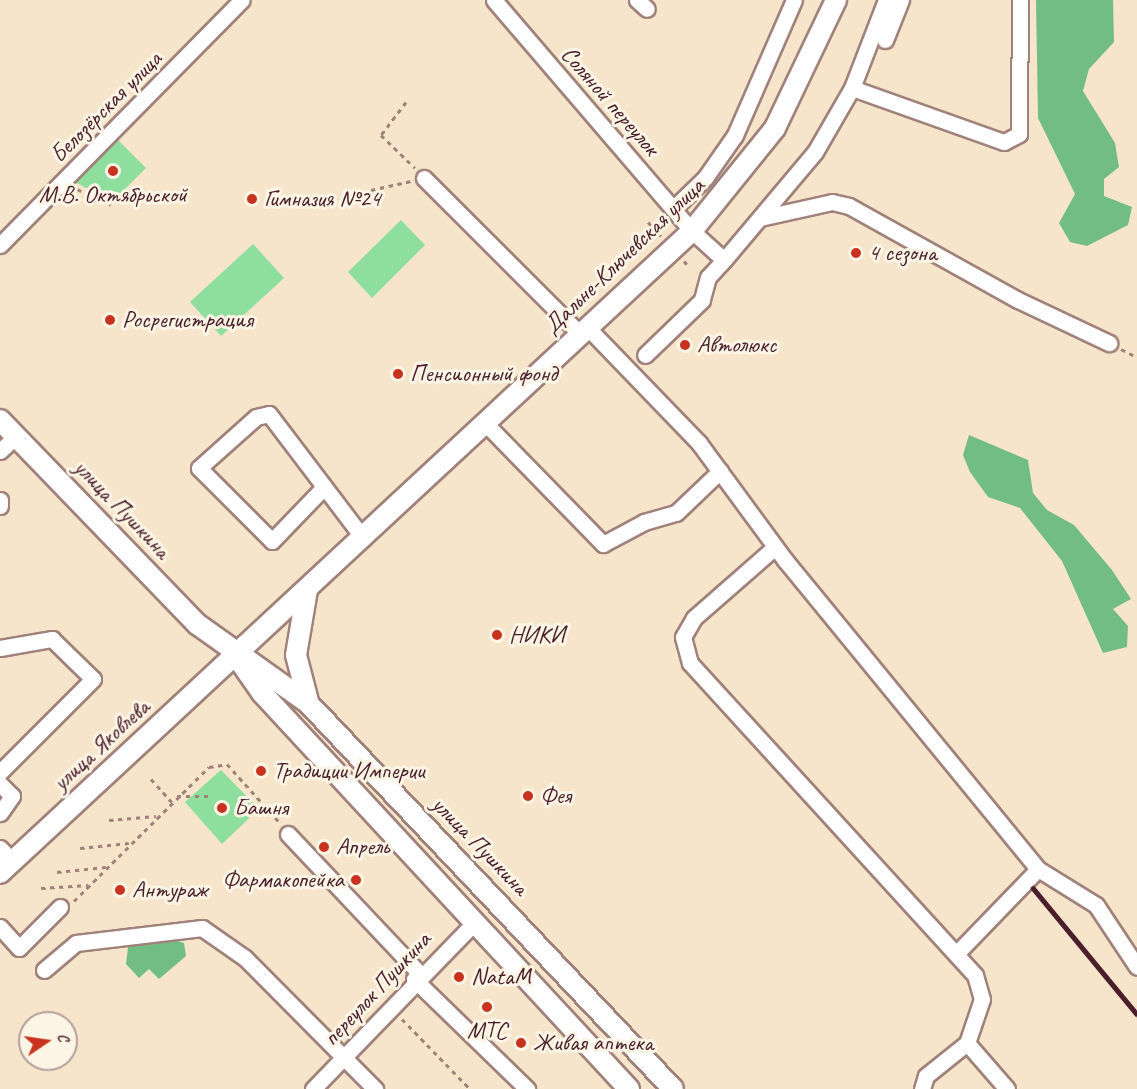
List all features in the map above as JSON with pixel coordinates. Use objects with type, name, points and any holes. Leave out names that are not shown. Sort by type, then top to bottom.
[{"type":"main road","name":"Дальне-Ключевская улица","points":[[236,655],[692,231],[774,128],[836,0]]},
{"type":"main road","name":"улица Пушкина","points":[[0,420],[197,624],[236,655],[308,703],[673,1089]]},
{"type":"main road","points":[[306,590],[296,661],[308,703]]},
{"type":"main road","name":"улица Пушкина","points":[[236,655],[262,693],[475,922],[625,1088]]},
{"type":"main road","name":"улица Яковлева","points":[[4,861],[236,655]]},
{"type":"street","name":"Белозёрская улица","points":[[0,245],[242,0]]},
{"type":"street","name":"Соляной переулок","points":[[494,0],[692,231],[724,260]]},
{"type":"street","points":[[674,209],[705,178],[735,135],[794,0]]},
{"type":"street","points":[[645,355],[702,300],[708,277],[815,152],[852,88],[886,0]]},
{"type":"street","points":[[885,40],[901,0]]},
{"type":"street","points":[[852,88],[1004,142],[1019,134],[1020,0]]},
{"type":"street","points":[[424,178],[584,331],[720,471],[776,547],[1038,869],[1096,905],[1137,967]]},
{"type":"street","points":[[760,218],[832,202],[849,206],[1018,300],[1109,343]]},
{"type":"street","points":[[324,486],[272,541],[199,468],[256,417],[269,414],[324,486],[363,538]]},
{"type":"street","points":[[486,424],[603,544],[644,522],[676,513],[720,471]]},
{"type":"street","points":[[0,451],[16,436]]},
{"type":"street","points":[[0,500],[0,506]]},
{"type":"street","points":[[776,547],[694,618],[683,637],[690,663],[975,975],[982,999],[967,1043],[926,1077],[922,1089]]},
{"type":"street","points":[[0,648],[52,639],[93,679],[0,772]]},
{"type":"street","points":[[0,784],[12,796],[0,813]]},
{"type":"street","points":[[288,834],[416,976],[527,1089]]},
{"type":"street","points":[[956,954],[1038,869]]},
{"type":"street","points":[[0,927],[19,948],[60,907]]},
{"type":"street","name":"переулок Пушкина","points":[[313,1089],[394,1011],[416,976],[475,922]]},
{"type":"street","points":[[44,970],[76,943],[202,928],[245,958],[375,1089]]},
{"type":"street","points":[[967,1043],[1007,1089]]},
{"type":"path","points":[[406,102],[381,135],[424,178]]},
{"type":"path","points":[[371,190],[424,178]]},
{"type":"path","points":[[67,184],[110,205]]},
{"type":"path","points":[[648,222],[662,237]]},
{"type":"path","points":[[685,262],[690,268]]},
{"type":"path","points":[[60,907],[67,908],[177,796],[209,767],[227,764],[288,834]]},
{"type":"path","points":[[151,779],[172,802]]},
{"type":"path","points":[[177,796],[213,796]]},
{"type":"path","points":[[109,819],[158,816]]},
{"type":"path","points":[[81,848],[131,843]]},
{"type":"path","points":[[57,873],[108,867]]},
{"type":"path","points":[[41,888],[90,884]]},
{"type":"path","points":[[394,1011],[470,1089]]},
{"type":"green space","points":[[1036,0],[1113,0],[1114,42],[1089,69],[1083,91],[1115,143],[1119,167],[1104,179],[1104,196],[1132,207],[1128,225],[1087,246],[1070,242],[1059,223],[1075,194],[1038,118]]},
{"type":"green space","points":[[117,139],[146,168],[112,202],[75,182]]},
{"type":"green space","points":[[401,220],[425,245],[372,298],[348,272]]},
{"type":"green space","points":[[253,244],[284,278],[221,336],[190,302]]},
{"type":"green space","points":[[969,435],[1028,460],[1033,493],[1047,510],[1074,525],[1112,570],[1131,599],[1113,609],[1128,626],[1127,647],[1103,653],[1062,561],[1020,508],[988,497],[970,472],[963,455]]},
{"type":"green space","points":[[221,770],[259,809],[222,844],[185,802]]},
{"type":"green space","points":[[171,939],[184,943],[186,956],[159,979],[149,969],[139,978],[126,964],[128,947]]},
{"type":"railway","points":[[1033,888],[1137,1014]]},
{"type":"place","name":"М.В. Октябрьской","points":[[113,171]]},
{"type":"place","name":"Гимназия №24","points":[[252,199]]},
{"type":"place","name":"4 сезона","points":[[856,253]]},
{"type":"place","name":"Росрегистрация","points":[[110,320]]},
{"type":"place","name":"Автолюкс","points":[[685,345]]},
{"type":"place","name":"Пенсионный фонд","points":[[398,374]]},
{"type":"place","name":"НИКИ","points":[[497,635]]},
{"type":"place","name":"Традиции Империи","points":[[261,771]]},
{"type":"place","name":"Фея","points":[[528,796]]},
{"type":"place","name":"Башня","points":[[222,808]]},
{"type":"place","name":"Апрель","points":[[324,847]]},
{"type":"place","name":"Фармакопейка","points":[[356,880]]},
{"type":"place","name":"Антураж","points":[[120,890]]},
{"type":"place","name":"NataM","points":[[459,977]]},
{"type":"place","name":"МТС","points":[[487,1007]]},
{"type":"place","name":"Живая аптека","points":[[521,1043]]}]
